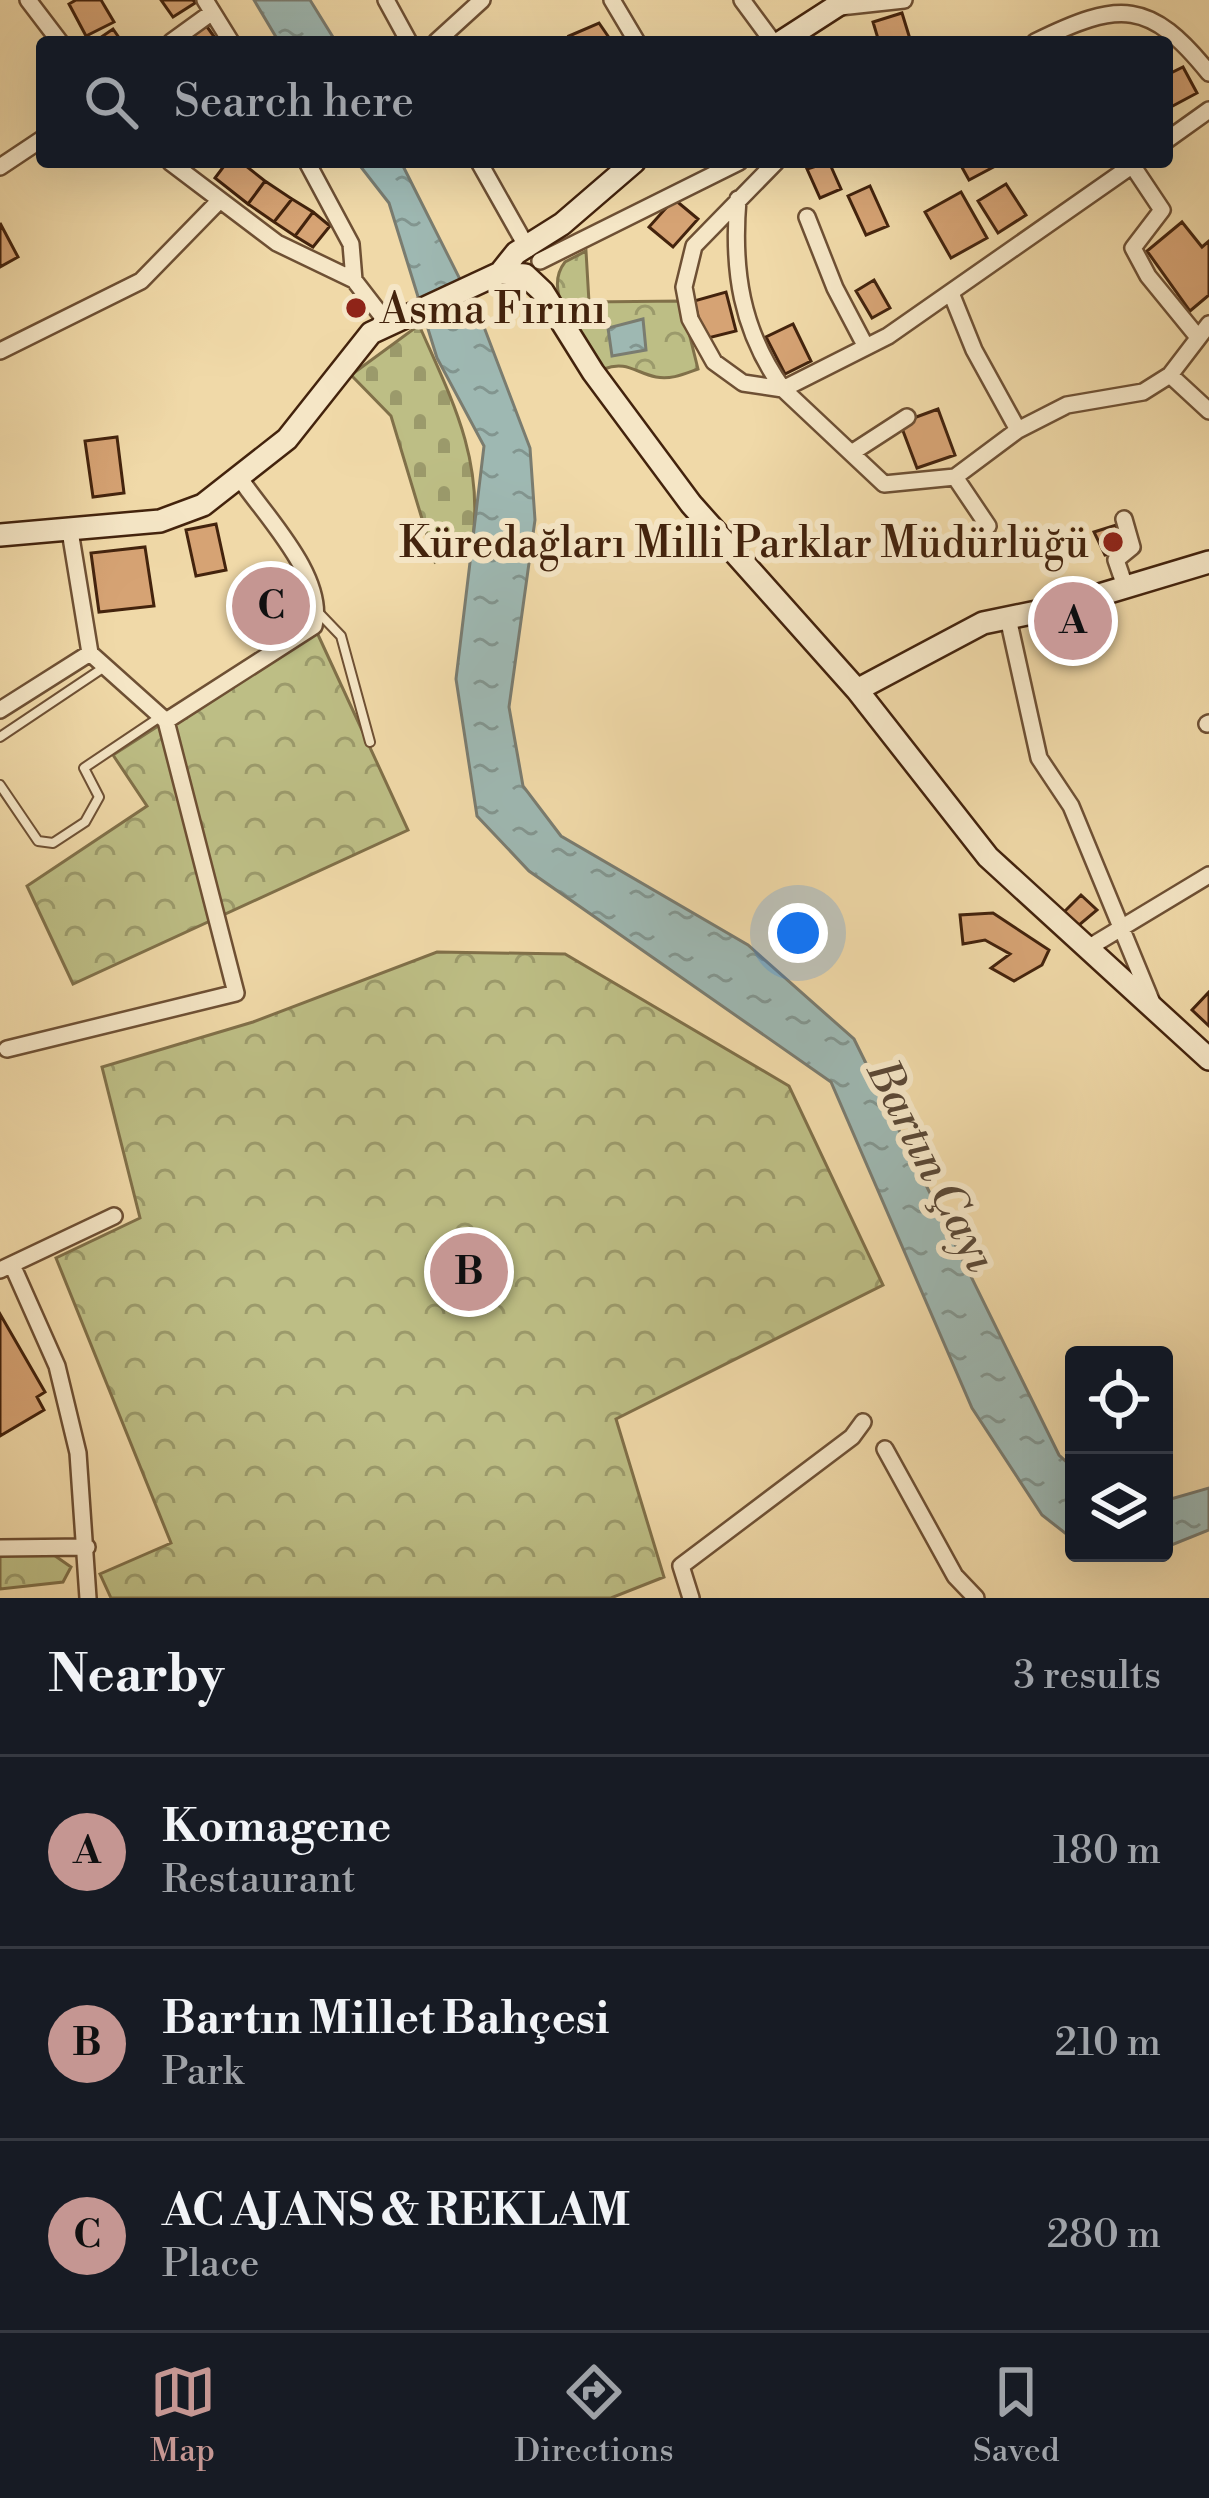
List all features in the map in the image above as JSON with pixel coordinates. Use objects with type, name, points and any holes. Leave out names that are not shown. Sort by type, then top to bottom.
[{"type":"street","points":[[28,0],[55,36]]},
{"type":"street","points":[[386,0],[406,36]]},
{"type":"street","points":[[443,36],[482,0]]},
{"type":"street","points":[[612,0],[633,36]]},
{"type":"street","points":[[742,0],[772,36]]},
{"type":"street","points":[[787,36],[843,3],[904,0]]},
{"type":"street","points":[[1044,36],[1073,17],[1128,4],[1172,23],[1209,73]]},
{"type":"street","points":[[177,36],[208,6],[227,36]]},
{"type":"street","points":[[1173,136],[1209,110]]},
{"type":"street","points":[[0,167],[36,143]]},
{"type":"street","points":[[178,168],[277,243],[354,280],[394,321]]},
{"type":"street","points":[[311,168],[350,244],[354,280]]},
{"type":"street","points":[[482,168],[543,292],[593,372],[691,504],[857,690],[988,857],[1209,1059]]},
{"type":"street","points":[[524,260],[627,168]]},
{"type":"street","points":[[0,535],[70,531],[185,514],[241,480],[287,439],[371,334],[726,168]]},
{"type":"street","points":[[770,168],[694,246],[683,287],[690,319],[714,362],[743,383],[783,389],[866,347],[1128,168]]},
{"type":"street","points":[[738,199],[735,262],[742,305],[757,346],[783,389],[884,484],[955,477],[1018,430],[1067,405],[1143,392],[1170,376],[1203,330],[1148,275],[1133,248],[1162,210],[1136,168]]},
{"type":"street","points":[[0,351],[141,281],[220,200]]},
{"type":"street","points":[[807,217],[835,288],[866,347]]},
{"type":"street","points":[[951,292],[974,350],[1018,430]]},
{"type":"street","points":[[1170,376],[1209,411]]},
{"type":"street","points":[[853,452],[907,417]]},
{"type":"street","points":[[955,477],[988,526]]},
{"type":"street","points":[[164,719],[314,626],[318,612],[305,577],[241,480]]},
{"type":"street","points":[[1124,519],[1132,548],[1116,560],[1116,567],[1126,589]]},
{"type":"street","points":[[7,1049],[236,993],[164,719],[90,653],[70,531]]},
{"type":"street","points":[[857,690],[983,623],[1126,589],[1209,562]]},
{"type":"street","points":[[1008,619],[1039,758],[1071,806],[1117,928],[1153,1004]]},
{"type":"street","points":[[0,710],[90,653]]},
{"type":"street","points":[[1088,948],[1209,875]]},
{"type":"street","points":[[85,1598],[87,1547],[78,1453],[57,1366],[7,1269],[114,1216]]},
{"type":"street","points":[[691,1598],[681,1566],[852,1437],[863,1422]]},
{"type":"street","points":[[885,1449],[955,1576],[976,1598]]},
{"type":"street","points":[[0,1548],[87,1547]]},
{"type":"lane","points":[[318,612],[341,636],[370,742]]},
{"type":"lane","points":[[0,737],[105,667]]},
{"type":"lane","points":[[0,785],[38,841],[53,843],[85,822],[99,797],[85,768],[164,719]]},
{"type":"green space","points":[[586,251],[589,302],[681,301],[698,369],[662,378],[625,367],[604,369],[568,317],[558,289],[565,262]]},
{"type":"green space","points":[[419,325],[462,428],[475,509],[473,538],[435,562],[391,416],[351,375]]},
{"type":"green space","points":[[314,626],[408,830],[73,984],[27,886],[147,806],[113,755]]},
{"type":"green space","points":[[437,952],[565,954],[789,1086],[883,1285],[616,1419],[664,1577],[611,1598],[111,1598],[100,1574],[171,1543],[56,1258],[140,1218],[102,1067],[253,1022]]},
{"type":"green space","points":[[51,1553],[71,1567],[63,1582],[0,1589],[0,1556]]},
{"type":"water","points":[[254,0],[310,0],[332,36],[275,36]]},
{"type":"water","points":[[362,168],[404,168],[484,327],[530,448],[535,520],[509,707],[523,786],[561,836],[748,945],[854,1039],[1065,1461],[1065,1533],[1042,1515],[972,1408],[831,1082],[529,871],[477,816],[456,679],[484,446],[437,358],[389,203]]},
{"type":"water","points":[[643,319],[646,350],[612,356],[608,328]]},
{"type":"water","points":[[1209,1488],[1209,1530],[1173,1544],[1173,1498]]},
{"type":"building","points":[[101,0],[114,22],[86,36],[69,4]]},
{"type":"building","points":[[161,0],[193,0],[195,3],[173,17]]},
{"type":"building","points":[[902,13],[909,36],[877,36],[873,22]]},
{"type":"building","points":[[599,23],[608,36],[569,36]]},
{"type":"building","points":[[205,24],[214,36],[190,36]]},
{"type":"building","points":[[1183,67],[1197,93],[1173,106],[1173,72]]},
{"type":"building","points":[[222,168],[249,168],[265,181],[248,204],[215,178]]},
{"type":"building","points":[[832,168],[841,189],[820,198],[807,169]]},
{"type":"building","points":[[962,168],[992,168],[969,180]]},
{"type":"building","points":[[265,181],[292,199],[274,222],[248,204]]},
{"type":"building","points":[[1006,184],[1026,215],[998,233],[978,201]]},
{"type":"building","points":[[870,186],[888,226],[866,235],[848,196]]},
{"type":"building","points":[[961,192],[987,238],[951,258],[925,212]]},
{"type":"building","points":[[292,199],[313,212],[295,236],[274,222]]},
{"type":"building","points":[[674,199],[698,219],[673,247],[649,227]]},
{"type":"building","points":[[313,212],[330,226],[313,247],[295,236]]},
{"type":"building","points":[[1182,222],[1202,247],[1209,241],[1209,295],[1190,311],[1147,251]]},
{"type":"building","points":[[0,223],[18,257],[0,267]]},
{"type":"building","points":[[874,280],[890,308],[872,318],[856,291]]},
{"type":"building","points":[[726,292],[736,331],[704,339],[694,301]]},
{"type":"building","points":[[793,324],[811,361],[785,374],[766,337]]},
{"type":"building","points":[[938,409],[955,455],[917,468],[900,423]]},
{"type":"building","points":[[117,437],[124,493],[93,497],[85,441]]},
{"type":"building","points":[[216,524],[226,570],[196,576],[186,530]]},
{"type":"building","name":"Küredağları Milli Parklar Müdürlüğü","points":[[1116,525],[1121,539],[1126,537],[1125,551],[1105,555],[1094,532]]},
{"type":"building","points":[[145,547],[154,606],[99,612],[91,553]]},
{"type":"building","points":[[276,591],[287,611],[266,622],[255,602]]},
{"type":"building","points":[[1081,895],[1097,910],[1072,931],[1059,917]]},
{"type":"building","points":[[993,913],[1049,950],[1042,965],[1014,981],[991,968],[1010,954],[985,940],[963,944],[960,915]]},
{"type":"building","points":[[1209,992],[1209,1026],[1192,1010]]},
{"type":"building","points":[[0,1314],[45,1392],[37,1397],[44,1410],[0,1436]]},
{"type":"place","name":"Asma Fırını","points":[[356,308]]},
{"type":"place","name":"Küredağları Milli Parklar Müdürlüğü","points":[[1113,542]]},
{"type":"place","name":"AC AJANS & REKLAM","points":[[271,606]]},
{"type":"place","name":"Komagene","points":[[1073,621]]},
{"type":"place","name":"Bartın Millet Bahçesi","points":[[469,1272]]},
{"type":"water label","name":"Bartın Çayı","points":[[933,1165]]}]
